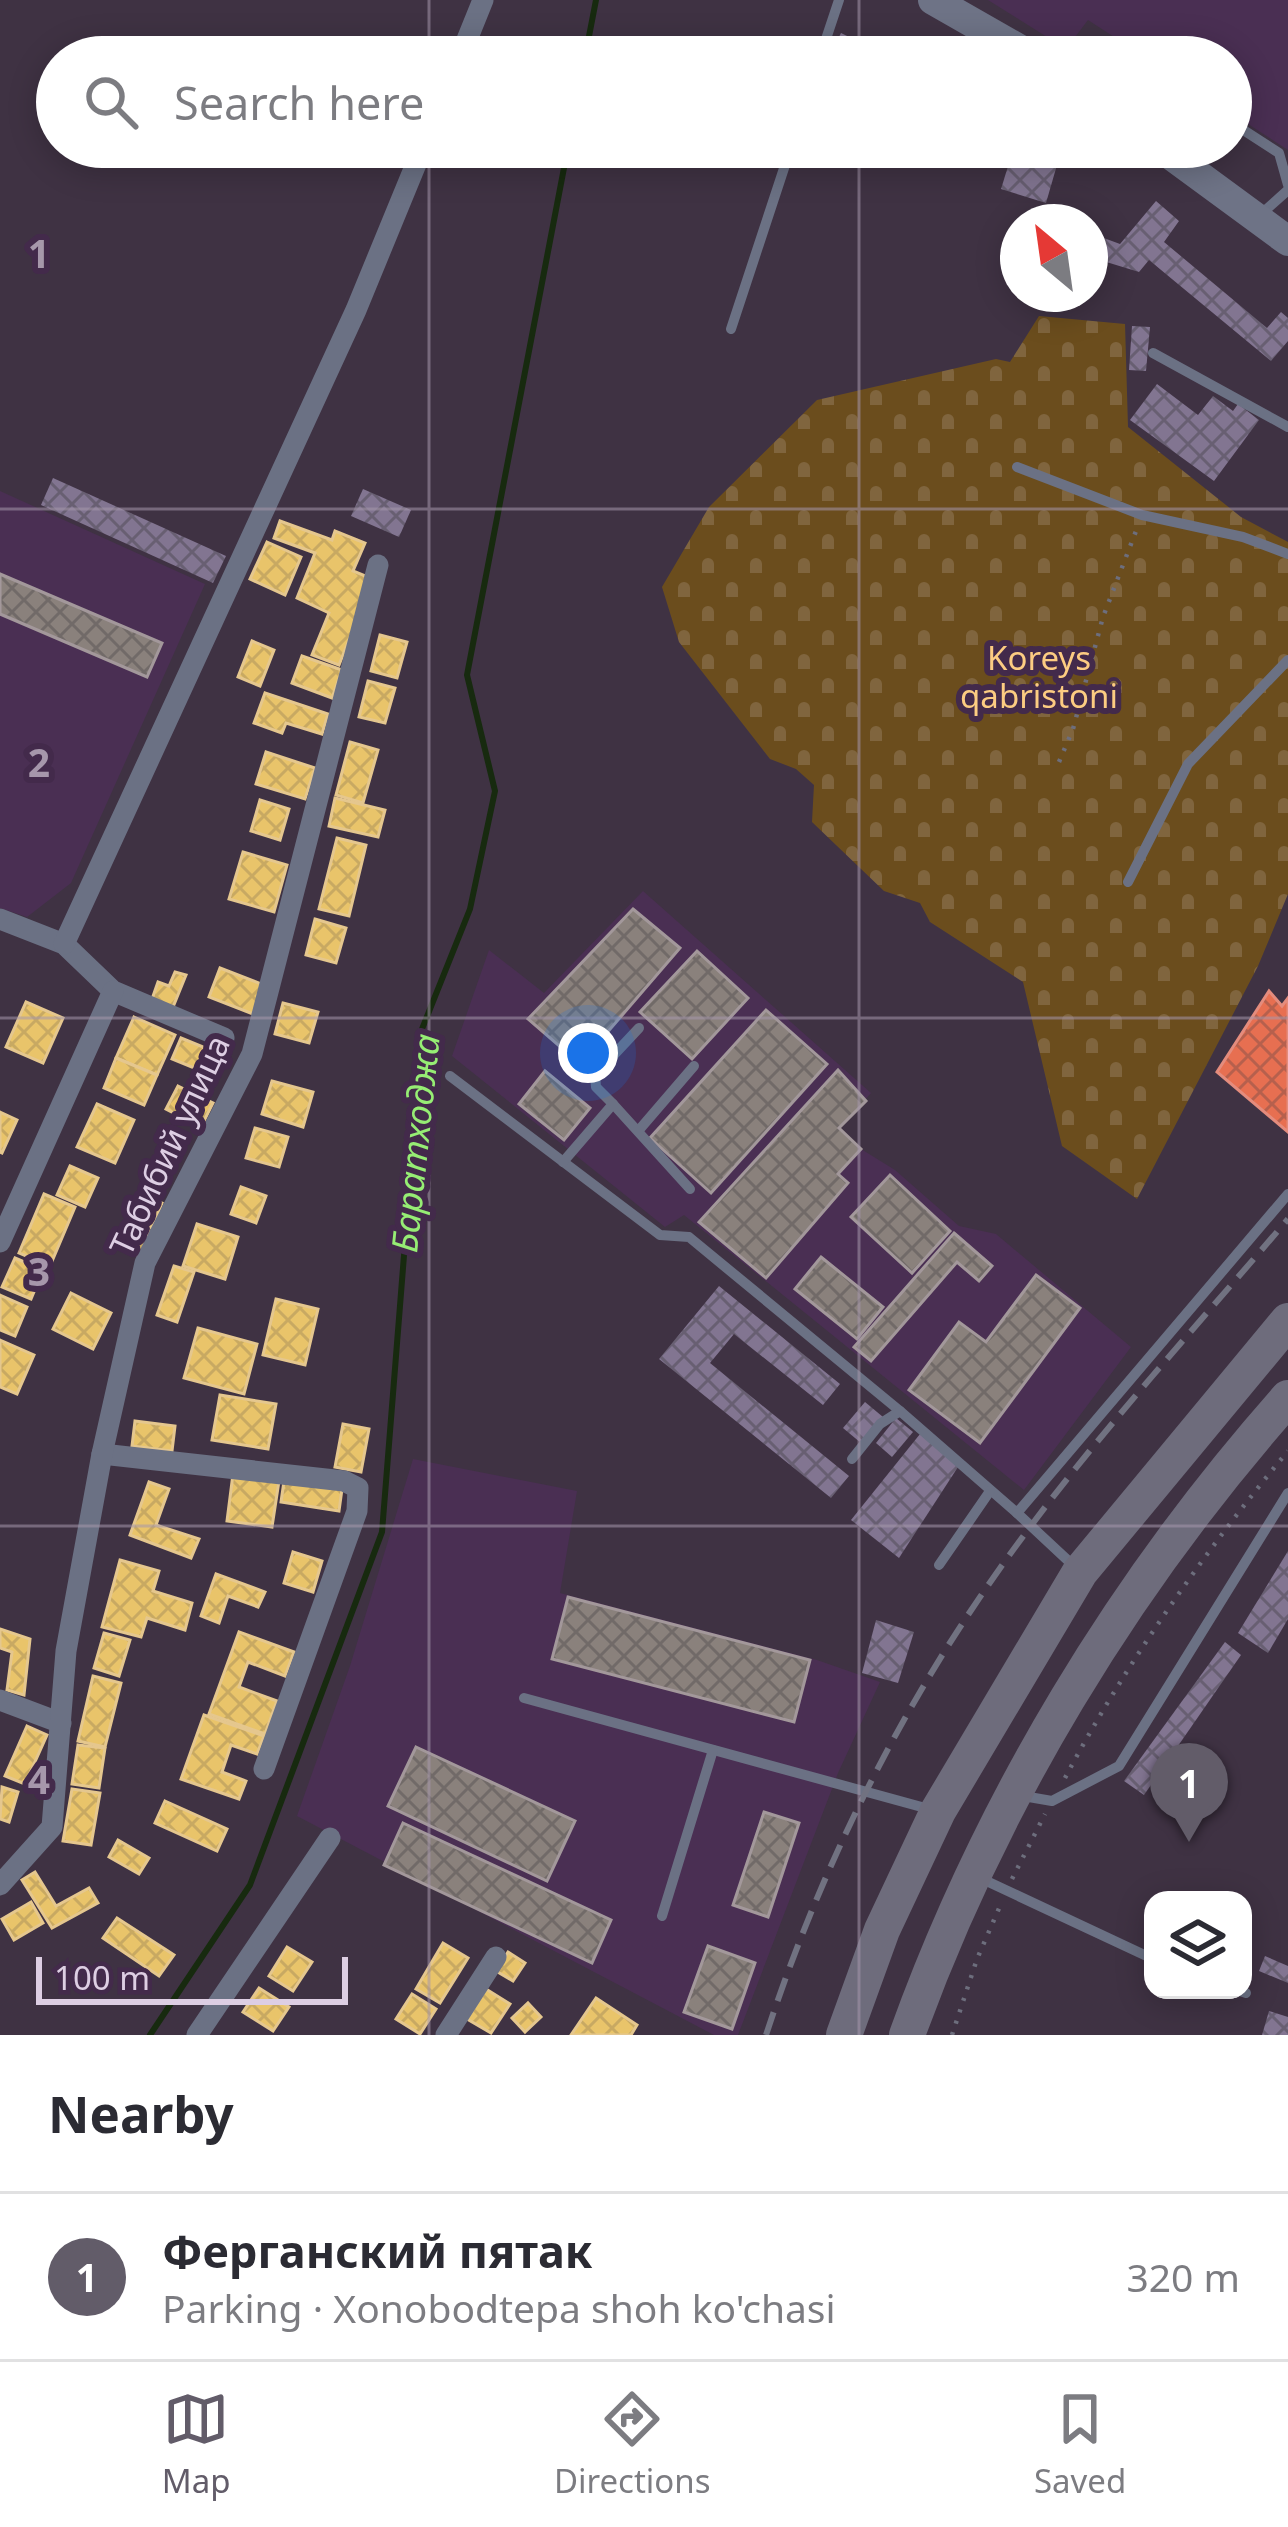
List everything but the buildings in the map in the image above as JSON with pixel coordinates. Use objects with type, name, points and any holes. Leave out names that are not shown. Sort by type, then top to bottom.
[{"type":"highway","points":[[844,2035],[890,1910],[938,1811],[1080,1572],[1288,1321]]},
{"type":"highway","points":[[907,2035],[972,1874],[1082,1676],[1168,1546],[1288,1398]]},
{"type":"highway","points":[[1127,1516],[1168,1546]]},
{"type":"main road","points":[[933,0],[997,36]]},
{"type":"main road","points":[[1189,168],[1288,241]]},
{"type":"street","points":[[468,36],[483,0]]},
{"type":"street","points":[[64,944],[356,310],[414,168]]},
{"type":"street","name":"Табибий улица","points":[[0,1885],[52,1827],[66,1652],[145,1264],[252,1054],[379,566]]},
{"type":"street","points":[[0,920],[64,944],[113,991],[224,1038]]},
{"type":"street","points":[[0,1242],[113,991]]},
{"type":"street","points":[[103,1454],[344,1481],[358,1488],[357,1511],[264,1769]]},
{"type":"street","points":[[0,1700],[61,1723]]},
{"type":"street","points":[[197,2035],[329,1838]]},
{"type":"street","points":[[446,2035],[496,1957]]},
{"type":"lane","points":[[827,36],[839,0]]},
{"type":"lane","points":[[1252,136],[1279,153],[1288,187],[1257,218]]},
{"type":"lane","points":[[731,329],[784,168]]},
{"type":"lane","points":[[1153,353],[1288,427]]},
{"type":"lane","points":[[1017,467],[1142,515],[1244,537],[1288,554]]},
{"type":"lane","points":[[1128,882],[1187,764],[1288,660]]},
{"type":"lane","points":[[639,1028],[596,1075],[596,1087],[690,1190]]},
{"type":"lane","points":[[639,1130],[694,1066]]},
{"type":"lane","points":[[450,1076],[660,1235],[689,1237],[899,1411],[1080,1572]]},
{"type":"lane","points":[[563,1162],[613,1104]]},
{"type":"lane","points":[[1017,1514],[1288,1194]]},
{"type":"lane","points":[[852,1459],[880,1424],[899,1411]]},
{"type":"lane","points":[[939,1565],[990,1491]]},
{"type":"lane","points":[[1013,1795],[1052,1801],[1118,1766],[1288,1493]]},
{"type":"lane","points":[[524,1698],[938,1811]]},
{"type":"lane","points":[[662,1916],[713,1750]]},
{"type":"lane","points":[[972,1874],[1144,1955]]},
{"type":"path","points":[[1059,762],[1073,729],[1103,617],[1142,515]]},
{"type":"path","points":[[952,2035],[977,1959],[1007,1891],[1075,1758],[1168,1612],[1288,1451]]},
{"type":"shaded area","points":[[988,0],[1288,0],[1288,150],[1252,127],[1252,36],[1113,36],[1088,20],[1076,36],[1045,36]]},
{"type":"shaded area","points":[[0,491],[205,584],[71,883],[27,917],[0,908]]},
{"type":"shaded area","points":[[643,891],[871,1093],[840,1128],[861,1149],[895,1170],[959,1226],[996,1234],[1131,1347],[1024,1490],[684,1215],[665,1227],[452,1056],[489,950],[544,993]]},
{"type":"shaded area","points":[[413,1459],[577,1491],[560,1593],[817,1660],[880,1682],[838,1773],[738,2035],[714,2035],[297,1816],[350,1666]]},
{"type":"green space","name":"Koreys qabristoni","points":[[1039,316],[1125,324],[1128,427],[1241,517],[1288,542],[1288,894],[1258,966],[1137,1199],[1062,1146],[1023,982],[930,922],[920,903],[884,891],[812,822],[814,785],[796,769],[770,759],[679,642],[662,587],[709,507],[817,400],[996,359],[1010,362]]},
{"type":"waterway","name":"Баратходжа","points":[[589,36],[596,0]]},
{"type":"waterway","name":"Баратходжа","points":[[150,2035],[250,1885],[382,1532],[422,1029],[470,909],[495,791],[467,675],[564,168]]},
{"type":"railway","points":[[766,2035],[838,1850],[930,1675],[1003,1564],[1070,1475],[1288,1219]]},
{"type":"place","name":"Ферганский пятак","points":[[1189,1842]]}]
